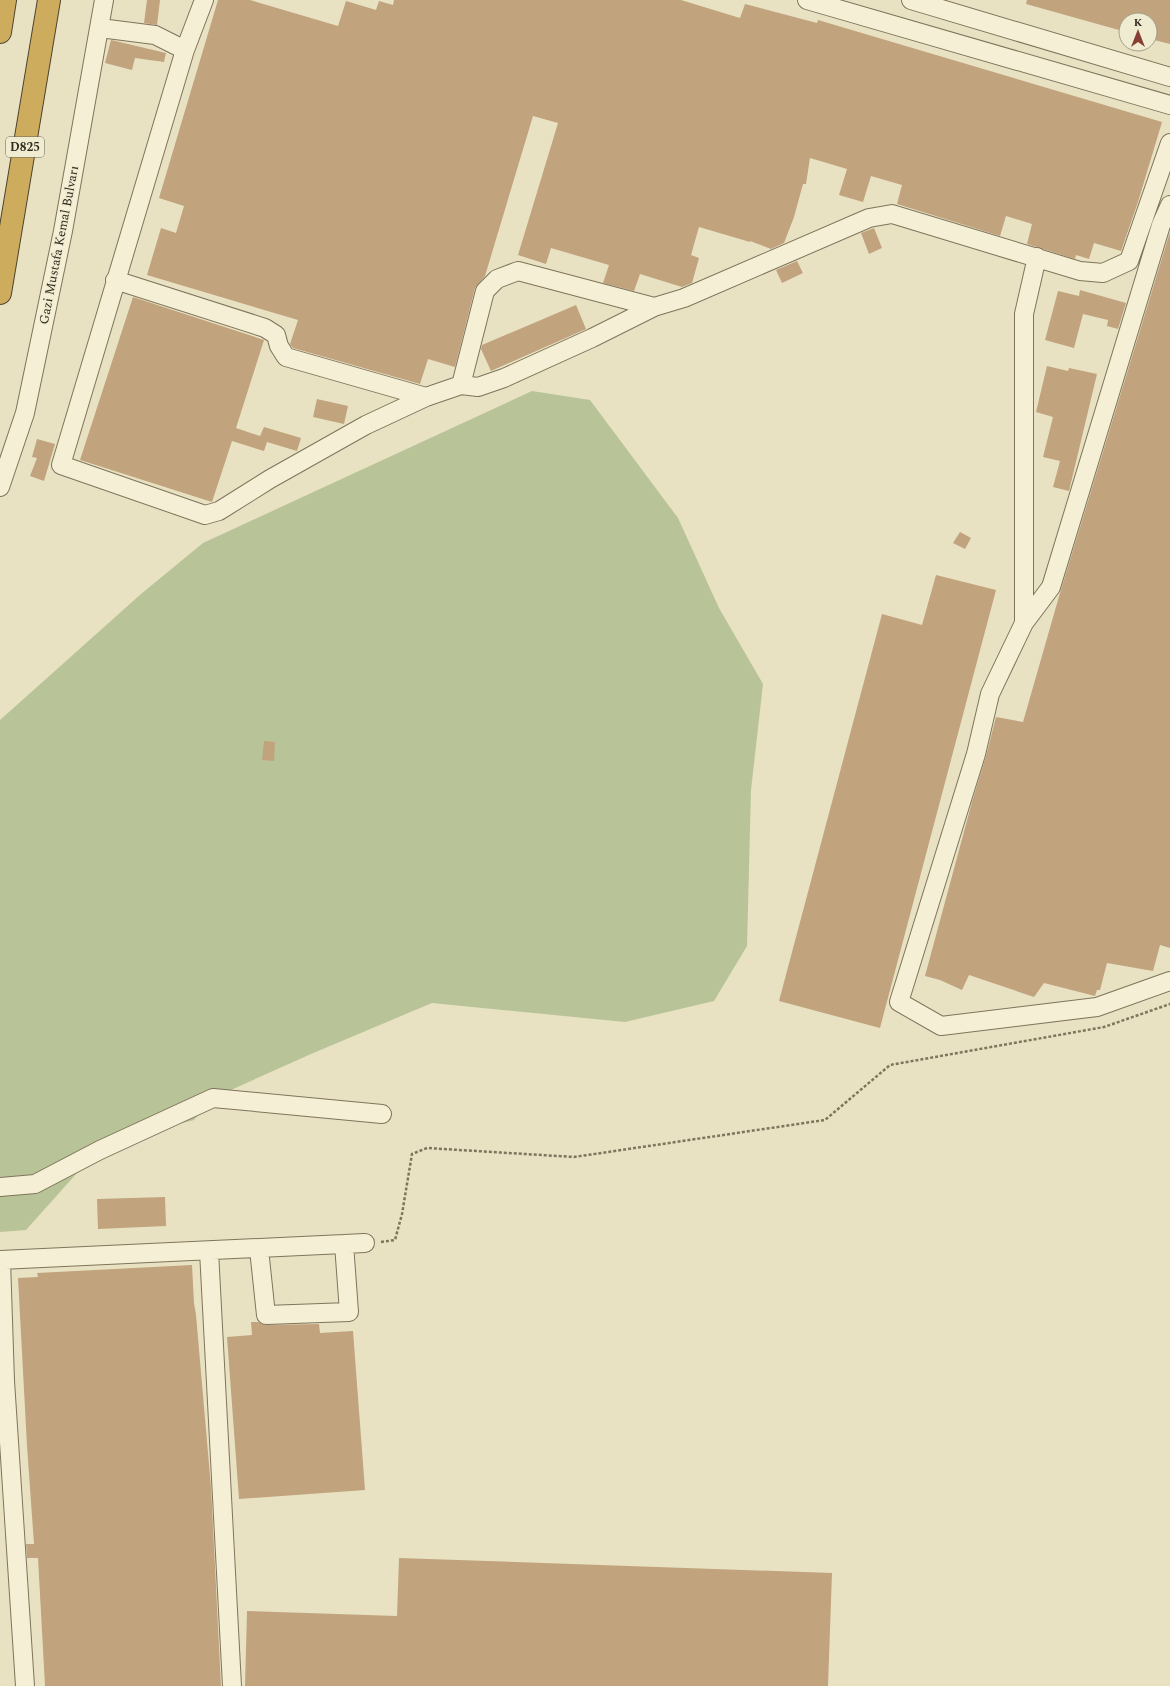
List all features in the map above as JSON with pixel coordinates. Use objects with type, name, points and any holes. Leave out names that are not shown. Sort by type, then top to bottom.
[{"type":"highway","points":[[0,32],[5,0]]},
{"type":"highway","name":"D825","points":[[0,293],[50,0]]},
{"type":"street","name":"Gazi Mustafa Kemal Bulvarı","points":[[0,487],[25,413],[64,231],[104,0]]},
{"type":"street","points":[[204,0],[185,50],[61,465],[205,515],[219,511],[270,479],[366,425],[426,397],[461,385],[478,386],[504,378],[592,338],[654,307],[684,298],[869,218],[892,214],[1080,271],[1103,273],[1129,261],[1170,143]]},
{"type":"street","points":[[807,0],[828,2],[1170,105]]},
{"type":"street","points":[[911,0],[1170,77]]},
{"type":"street","points":[[100,28],[155,35],[185,50]]},
{"type":"street","points":[[1170,205],[1161,225],[1051,587],[1024,623],[990,694],[976,754],[900,1002],[941,1026],[1097,1007],[1170,981]]},
{"type":"street","points":[[1024,623],[1024,314],[1037,257]]},
{"type":"street","points":[[461,385],[485,291],[497,279],[518,271],[654,307]]},
{"type":"street","points":[[116,280],[265,328],[276,335],[279,346],[286,357],[426,397]]},
{"type":"street","points":[[0,1187],[36,1184],[100,1150],[213,1098],[382,1114]]},
{"type":"street","points":[[25,1686],[5,1381],[0,1260],[364,1243]]},
{"type":"street","points":[[259,1249],[266,1315],[349,1312],[344,1244]]},
{"type":"street","points":[[208,1251],[232,1686]]},
{"type":"path","points":[[364,1243],[395,1240],[402,1214],[412,1154],[427,1148],[574,1157],[825,1120],[890,1065],[1104,1027],[1170,1004]]},
{"type":"green space","points":[[532,391],[590,400],[678,518],[719,608],[763,684],[751,790],[747,946],[714,1001],[625,1022],[432,1003],[311,1054],[213,1098],[194,1120],[103,1144],[26,1230],[0,1232],[0,720],[141,594],[203,543]]},
{"type":"building","points":[[147,0],[160,0],[157,25],[144,23]]},
{"type":"building","points":[[218,0],[250,0],[338,26],[346,1],[376,10],[379,1],[393,5],[394,0],[681,0],[740,18],[745,4],[817,23],[818,20],[1162,122],[1138,202],[1121,251],[1094,243],[1089,259],[1076,255],[1075,259],[1027,244],[1032,224],[1006,216],[1000,236],[897,204],[902,185],[871,176],[863,202],[839,195],[847,169],[810,158],[806,184],[803,184],[794,217],[784,243],[771,249],[750,241],[699,227],[691,255],[699,258],[692,283],[682,287],[640,274],[634,291],[603,283],[609,265],[551,248],[546,264],[518,255],[558,123],[533,116],[485,276],[475,288],[455,367],[428,359],[420,384],[293,348],[290,344],[298,320],[147,275],[161,228],[176,233],[184,206],[159,198]]},
{"type":"building","points":[[1027,0],[1170,0],[1170,44],[1158,41],[1158,12],[1118,12],[1118,30],[1026,4]]},
{"type":"building","points":[[111,40],[166,53],[164,62],[135,58],[132,70],[105,63]]},
{"type":"building","points":[[874,228],[882,248],[869,254],[861,233]]},
{"type":"building","points":[[1170,232],[1170,948],[1160,945],[1153,971],[1107,963],[1100,990],[1097,990],[1095,996],[1044,983],[1034,997],[969,975],[962,990],[940,980],[925,976],[972,802],[996,717],[1023,722],[1060,593]]},
{"type":"building","points":[[797,261],[803,273],[782,283],[776,270]]},
{"type":"building","points":[[1080,290],[1126,303],[1118,329],[1107,326],[1108,320],[1083,314],[1074,348],[1045,340],[1058,291],[1079,296]]},
{"type":"building","points":[[133,297],[264,340],[236,428],[260,436],[264,427],[301,438],[297,451],[267,442],[264,451],[232,441],[212,502],[80,460]]},
{"type":"building","points":[[576,305],[586,329],[491,371],[481,349],[482,345]]},
{"type":"building","points":[[1047,366],[1068,371],[1069,368],[1097,374],[1069,491],[1053,487],[1060,461],[1043,457],[1053,417],[1036,412]]},
{"type":"building","points":[[317,399],[348,406],[344,424],[313,417]]},
{"type":"building","points":[[37,439],[55,444],[44,481],[30,476],[37,458],[32,457]]},
{"type":"building","points":[[960,532],[971,538],[965,549],[953,543]]},
{"type":"building","points":[[936,575],[996,590],[880,1028],[779,1001],[882,614],[922,625]]},
{"type":"building","points":[[264,741],[275,742],[274,761],[262,760]]},
{"type":"building","points":[[165,1197],[166,1226],[98,1229],[97,1199]]},
{"type":"building","points":[[192,1265],[194,1303],[211,1487],[221,1686],[45,1686],[38,1558],[27,1558],[26,1544],[34,1544],[18,1278],[38,1277],[37,1273]]},
{"type":"building","points":[[251,1322],[258,1322],[266,1325],[319,1324],[320,1333],[353,1331],[365,1490],[239,1499],[227,1337],[252,1335]]},
{"type":"building","points":[[399,1558],[832,1573],[828,1686],[245,1686],[247,1611],[397,1616]]}]
